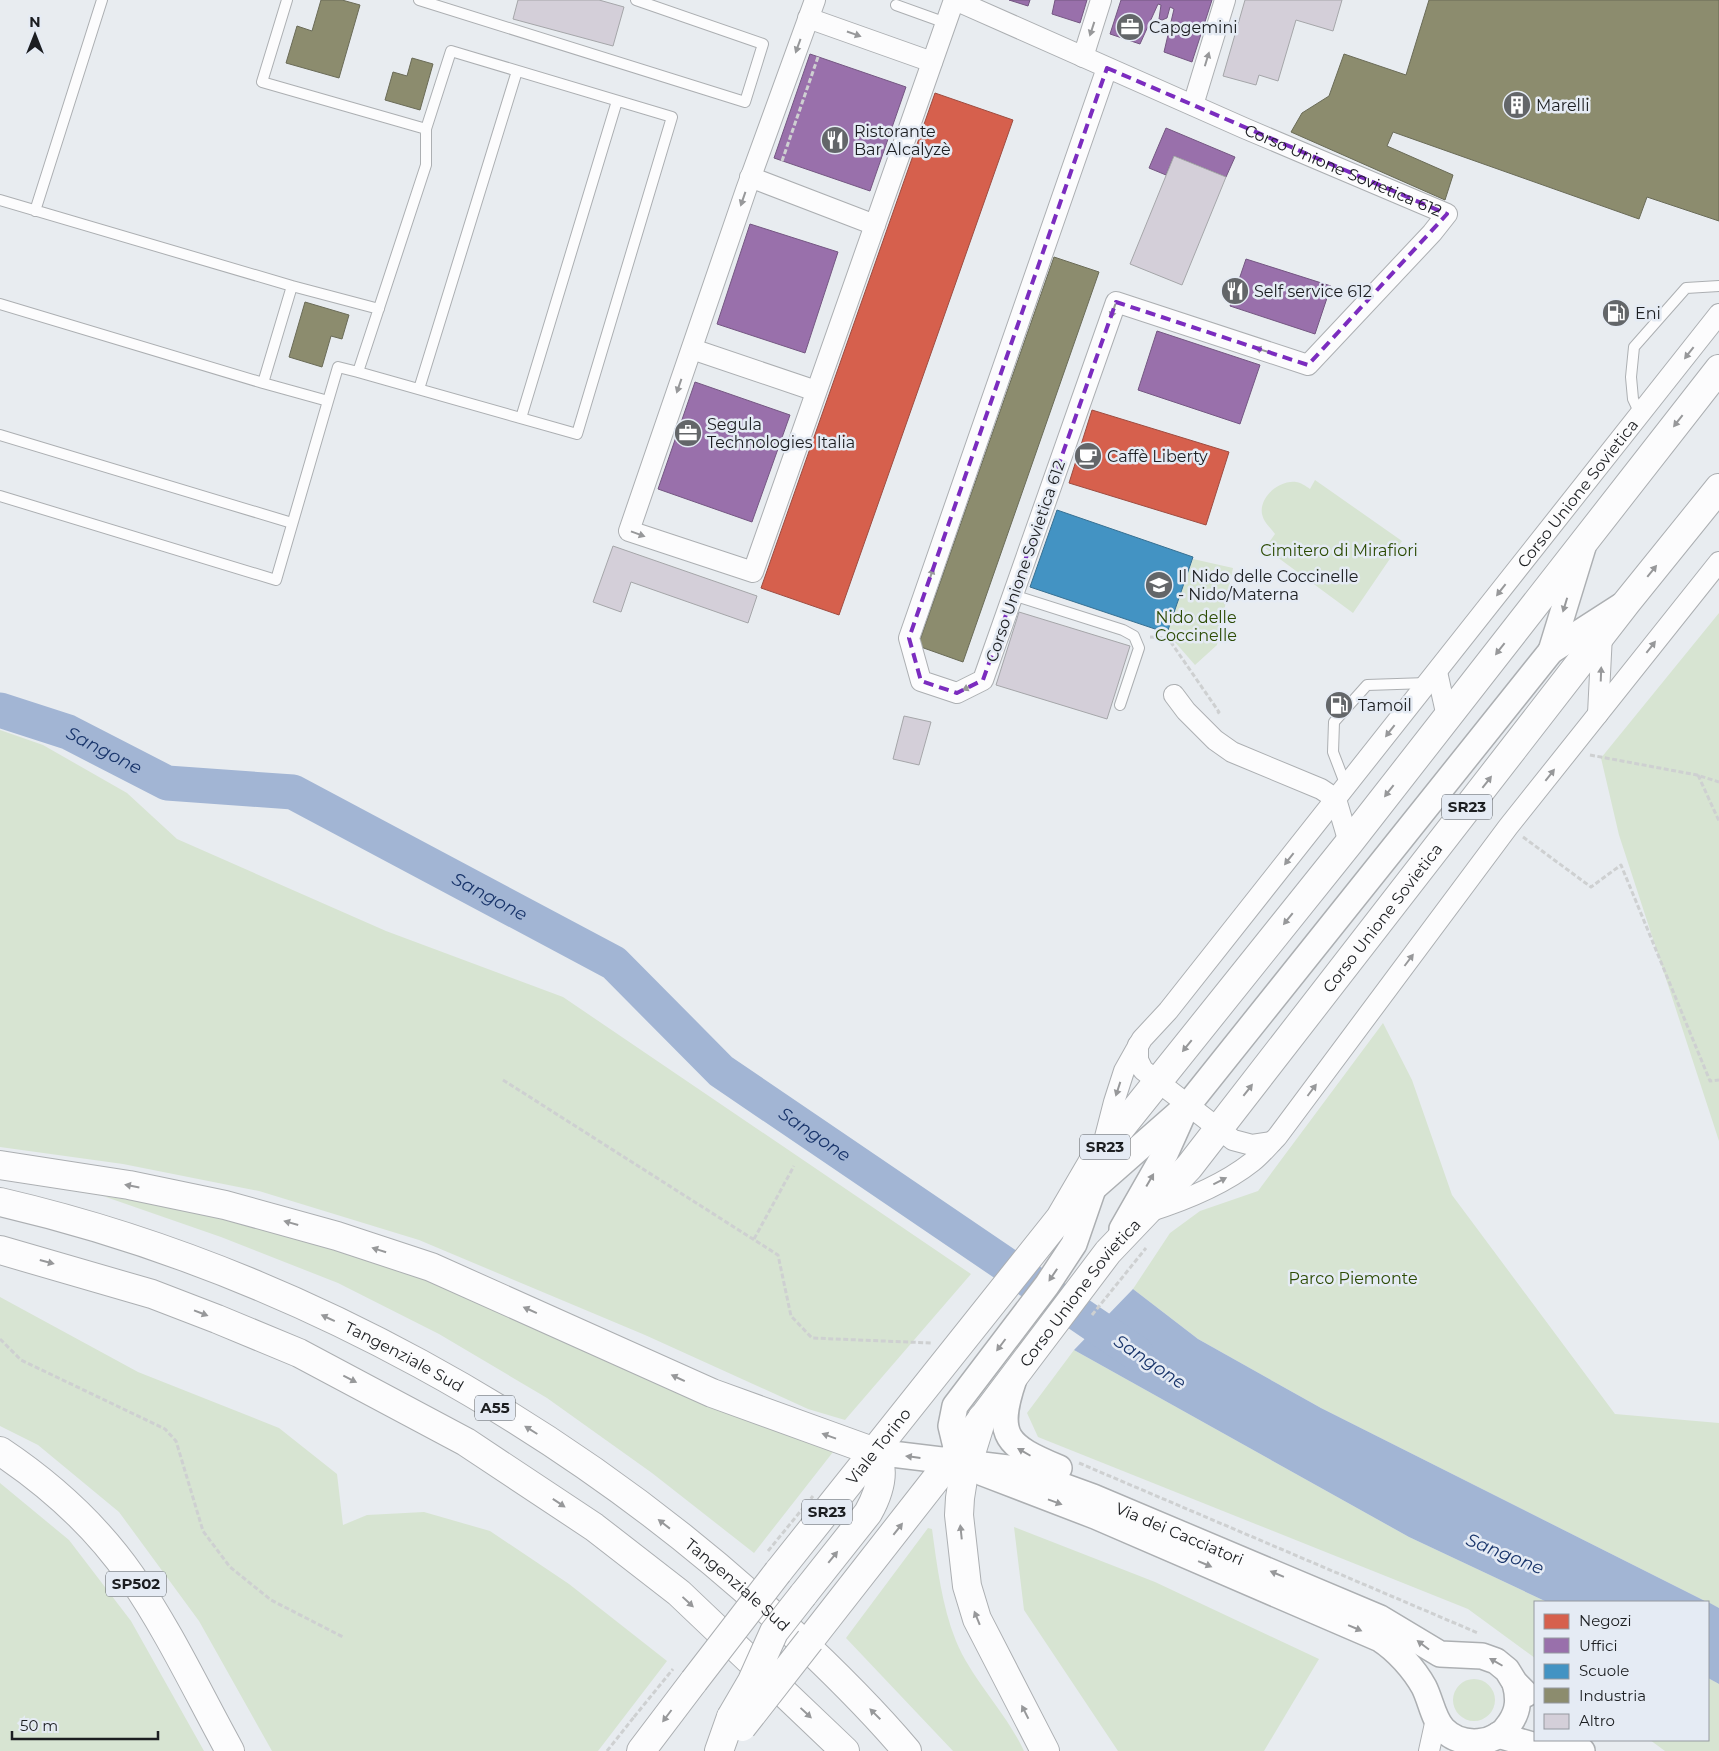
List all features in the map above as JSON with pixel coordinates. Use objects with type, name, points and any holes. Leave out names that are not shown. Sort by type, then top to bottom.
[{"type":"main road","name":"Corso Unione Sovietica","points":[[1007,1285],[1054,1225],[1102,1150],[1349,842],[1719,369]]},
{"type":"main road","name":"Corso Unione Sovietica","points":[[1016,1373],[1102,1260],[1189,1167],[1602,634],[1719,488]]},
{"type":"main road","points":[[0,1165],[129,1185],[224,1204],[356,1242],[431,1267],[712,1393],[875,1452],[881,1466],[876,1500],[868,1514],[776,1630],[752,1681],[737,1722],[723,1751]]},
{"type":"main road","name":"Tangenziale Sud","points":[[0,1202],[88,1225],[247,1282],[330,1319],[402,1356],[533,1431],[618,1488],[712,1561],[826,1664],[881,1720],[907,1751]]},
{"type":"main road","name":"A55","points":[[0,1250],[152,1294],[217,1319],[299,1353],[466,1442],[594,1528],[678,1593],[845,1751]]},
{"type":"main road","name":"Viale Torino","points":[[641,1751],[778,1572],[1007,1285]]},
{"type":"main road","name":"SR23","points":[[960,1463],[982,1418],[1016,1373]]},
{"type":"main road","name":"SP502","points":[[0,1451],[59,1495],[114,1554],[149,1604],[230,1751]]},
{"type":"main road","points":[[719,1751],[737,1722],[827,1618],[920,1500],[960,1463]]},
{"type":"main road","points":[[960,1463],[959,1515],[967,1586],[977,1619],[1045,1751]]},
{"type":"street","name":"Corso Unione Sovietica 612","points":[[932,62],[812,9],[750,177],[629,531],[753,572],[954,0],[978,5],[1107,68],[1447,214],[1432,233],[1308,365],[1116,302],[983,680],[957,693],[920,681],[910,638],[1107,68]]},
{"type":"street","points":[[1083,57],[1101,0]]},
{"type":"street","points":[[1193,106],[1225,0]]},
{"type":"street","points":[[750,177],[875,225]]},
{"type":"street","name":"Corso Unione Sovietica","points":[[1102,1150],[1118,1086],[1138,1045],[1168,1012],[1719,314]]},
{"type":"street","points":[[692,349],[816,391]]},
{"type":"street","points":[[1550,651],[1584,542]]},
{"type":"street","name":"Corso Unione Sovietica","points":[[1144,1214],[1176,1203],[1239,1172],[1254,1161],[1272,1142],[1508,827],[1719,562]]},
{"type":"street","points":[[1550,651],[1627,602]]},
{"type":"street","points":[[1598,714],[1602,634]]},
{"type":"street","name":"Corso Unione Sovietica","points":[[1188,1105],[1550,651]]},
{"type":"street","points":[[1432,677],[1447,717]]},
{"type":"street","points":[[1174,695],[1200,725],[1232,752],[1321,790],[1341,792],[1349,842]]},
{"type":"street","points":[[1138,1045],[1138,1060],[1143,1070],[1218,1128],[1242,1143],[1261,1145],[1272,1142]]},
{"type":"street","points":[[1054,1225],[1188,1105]]},
{"type":"street","points":[[1102,1260],[1166,1152],[1188,1105]]},
{"type":"street","points":[[960,1463],[952,1426],[955,1406],[1031,1306],[1074,1244],[1093,1189]]},
{"type":"street","points":[[1016,1373],[1005,1410],[1005,1423],[1010,1440],[1024,1452],[1066,1471],[1093,1496]]},
{"type":"street","name":"Via dei Cacciatori","points":[[875,1452],[1016,1469],[1093,1496],[1380,1618],[1408,1633],[1435,1652],[1450,1656],[1482,1656],[1496,1661],[1507,1670],[1515,1683],[1534,1702]]},
{"type":"street","name":"Via dei Cacciatori","points":[[960,1463],[1002,1482],[1095,1516],[1380,1639],[1394,1649],[1412,1669],[1423,1686],[1444,1730],[1455,1738],[1470,1742],[1553,1751]]},
{"type":"street","points":[[1429,1751],[1434,1712],[1434,1685],[1444,1668],[1455,1660],[1469,1656]]},
{"type":"street","points":[[1484,1743],[1509,1725],[1516,1712],[1518,1697],[1515,1683]]},
{"type":"street","points":[[1572,1741],[1582,1751]]},
{"type":"lane","points":[[35,211],[102,0]]},
{"type":"lane","points":[[288,0],[262,82],[426,129]]},
{"type":"lane","points":[[419,0],[745,102],[763,44],[636,0]]},
{"type":"lane","points":[[896,5],[946,23]]},
{"type":"lane","points":[[0,496],[276,580],[338,366],[358,372],[522,418],[577,434],[672,117],[451,51],[426,129],[426,165],[358,372]]},
{"type":"lane","points":[[419,389],[517,71]]},
{"type":"lane","points":[[522,418],[617,101]]},
{"type":"lane","points":[[0,200],[292,286],[378,309]]},
{"type":"lane","points":[[263,382],[292,286]]},
{"type":"lane","points":[[1640,414],[1633,399],[1631,377],[1634,347],[1686,288],[1719,286]]},
{"type":"lane","points":[[0,304],[328,401]]},
{"type":"lane","points":[[0,436],[292,523]]},
{"type":"lane","points":[[1013,595],[1123,630],[1134,636],[1139,648],[1120,705]]},
{"type":"lane","points":[[1341,792],[1333,752],[1334,722],[1367,685],[1432,677]]},
{"type":"path","points":[[782,161],[818,57]]},
{"type":"path","points":[[1134,636],[1168,638],[1188,664],[1219,712],[1200,725]]},
{"type":"path","points":[[1568,751],[1697,775],[1719,782]]},
{"type":"path","points":[[1697,775],[1719,821]]},
{"type":"path","points":[[1508,827],[1591,887],[1621,865],[1710,1082],[1719,1080]]},
{"type":"path","points":[[503,1080],[778,1255],[790,1316],[812,1338],[931,1343]]},
{"type":"path","points":[[754,1239],[794,1166]]},
{"type":"path","points":[[1090,1318],[1119,1282]]},
{"type":"path","points":[[0,1339],[21,1360],[165,1430],[176,1441],[203,1531],[230,1567],[271,1600],[342,1637]]},
{"type":"path","points":[[1075,1461],[1464,1625],[1480,1634]]},
{"type":"path","points":[[607,1751],[634,1717]]},
{"type":"highlighted area","points":[[1107,68],[1447,214],[1308,365],[1116,302],[983,680],[957,693],[921,681],[909,638]]},
{"type":"green space","name":"Cimitero di Mirafiori","points":[[1315,480],[1402,541],[1353,613],[1265,548],[1275,534],[1262,514],[1262,508],[1267,496],[1277,487],[1290,482],[1305,485],[1310,489]]},
{"type":"green space","name":"Nido delle Coccinelle","points":[[1193,559],[1233,568],[1217,645],[1195,665],[1167,633]]},
{"type":"green space","points":[[1719,613],[1719,1141],[1619,835],[1601,758]]},
{"type":"green space","points":[[0,730],[43,745],[127,793],[177,839],[386,931],[563,997],[971,1274],[845,1420],[808,1409],[645,1335],[419,1240],[259,1191],[123,1164],[0,1147]]},
{"type":"green space","name":"Parco Piemonte","points":[[1383,1023],[1412,1080],[1452,1195],[1615,1414],[1719,1423],[1719,1608],[1709,1603],[1709,1601],[1705,1601],[1321,1408],[1198,1339],[1133,1289],[1170,1233],[1200,1211],[1258,1191]]},
{"type":"green space","points":[[103,1196],[169,1206],[348,1251],[460,1291],[691,1397],[833,1452],[754,1553],[652,1473],[547,1398],[439,1334],[338,1283],[221,1237]]},
{"type":"green space","points":[[0,1297],[138,1372],[279,1428],[337,1474],[343,1525],[367,1515],[424,1512],[490,1531],[569,1584],[667,1661],[598,1751],[272,1751],[199,1621],[119,1512],[38,1445],[0,1426]]},
{"type":"green space","points":[[1074,1350],[1409,1537],[1545,1601],[1534,1601],[1534,1657],[1468,1609],[1038,1437],[1027,1413]]},
{"type":"green space","points":[[0,1483],[69,1540],[131,1621],[204,1751],[0,1751]]},
{"type":"green space","points":[[1014,1527],[1155,1582],[1319,1659],[1264,1751],[1118,1751],[1024,1610]]},
{"type":"green space","points":[[928,1528],[932,1529],[944,1600],[956,1641],[971,1669],[1008,1723],[1024,1751],[953,1751],[846,1638]]},
{"type":"green space","points":[[1478,1679],[1486,1682],[1492,1688],[1495,1700],[1492,1712],[1486,1718],[1470,1721],[1462,1718],[1456,1712],[1453,1696],[1456,1688],[1462,1682]]},
{"type":"green space","points":[[1709,1679],[1719,1684],[1719,1751],[1665,1751],[1651,1741],[1709,1741]]},
{"type":"water","points":[[1133,1289],[1198,1339],[1321,1408],[1705,1601],[1545,1601],[1409,1537],[1074,1350]]},
{"type":"water","points":[[1709,1603],[1719,1608],[1719,1684],[1709,1679]]},
{"type":"building: Negozi","points":[[935,93],[1013,120],[839,615],[761,588]]},
{"type":"building: Negozi","points":[[1092,410],[1229,452],[1206,525],[1069,483]]},
{"type":"building: Uffici","points":[[1009,0],[1030,0],[1028,6]]},
{"type":"building: Uffici","points":[[1055,0],[1087,0],[1080,23],[1052,14]]},
{"type":"building: Uffici","name":"Capgemini","points":[[1121,0],[1212,0],[1192,62],[1164,52],[1174,9],[1170,7],[1167,18],[1162,20],[1159,19],[1161,5],[1158,4],[1140,44],[1110,34]]},
{"type":"building: Uffici","points":[[810,54],[906,87],[870,191],[774,158]]},
{"type":"building: Uffici","points":[[1166,128],[1235,157],[1226,177],[1174,156],[1166,175],[1149,168]]},
{"type":"building: Uffici","points":[[750,224],[838,252],[805,353],[717,324]]},
{"type":"building: Uffici","points":[[1246,259],[1331,286],[1315,334],[1230,306]]},
{"type":"building: Uffici","points":[[1157,331],[1260,365],[1240,424],[1138,390]]},
{"type":"building: Uffici","points":[[695,382],[790,415],[752,522],[658,489]]},
{"type":"building: Scuole","points":[[1057,510],[1193,557],[1167,633],[1030,587]]},
{"type":"building: Industria","points":[[321,0],[342,0],[360,5],[339,78],[286,63],[297,26],[312,31]]},
{"type":"building: Industria","name":"Marelli","points":[[1429,0],[1719,0],[1719,221],[1647,197],[1639,219],[1393,132],[1387,146],[1453,175],[1445,200],[1291,132],[1302,113],[1329,96],[1344,54],[1406,75]]},
{"type":"building: Industria","points":[[412,58],[433,64],[420,110],[385,100],[393,72],[407,76]]},
{"type":"building: Industria","points":[[1054,257],[1099,272],[963,662],[918,646]]},
{"type":"building: Industria","points":[[305,302],[349,315],[342,339],[331,336],[322,367],[289,357]]},
{"type":"building: Altro","points":[[518,0],[599,0],[624,7],[613,46],[513,19]]},
{"type":"building: Altro","points":[[1245,0],[1342,0],[1333,31],[1296,20],[1278,81],[1259,75],[1256,85],[1223,76]]},
{"type":"building: Altro","points":[[1174,156],[1226,177],[1182,285],[1130,264]]},
{"type":"building: Altro","points":[[613,546],[757,596],[748,623],[631,582],[621,612],[593,602]]},
{"type":"building: Altro","points":[[1019,612],[1130,646],[1107,719],[996,685]]},
{"type":"building: Altro","points":[[904,716],[931,722],[919,765],[893,759]]},
{"type":"waterway","name":"Sangone","points":[[0,710],[68,732],[167,783],[293,792],[614,963],[721,1071],[1136,1353]]},
{"type":"place","name":"Capgemini","points":[[1130,27]]},
{"type":"place","name":"Marelli","points":[[1517,105]]},
{"type":"place","name":"Ristorante Bar Alcalyzè","points":[[835,140]]},
{"type":"place","name":"Self service 612","points":[[1235,291]]},
{"type":"place","name":"Eni","points":[[1616,313]]},
{"type":"place","name":"Segula Technologies Italia","points":[[688,433]]},
{"type":"place","name":"Caffè Liberty","points":[[1088,456]]},
{"type":"place","name":"Il Nido delle Coccinelle - Nido/Materna","points":[[1159,585]]},
{"type":"place","name":"Tamoil","points":[[1339,705]]}]
